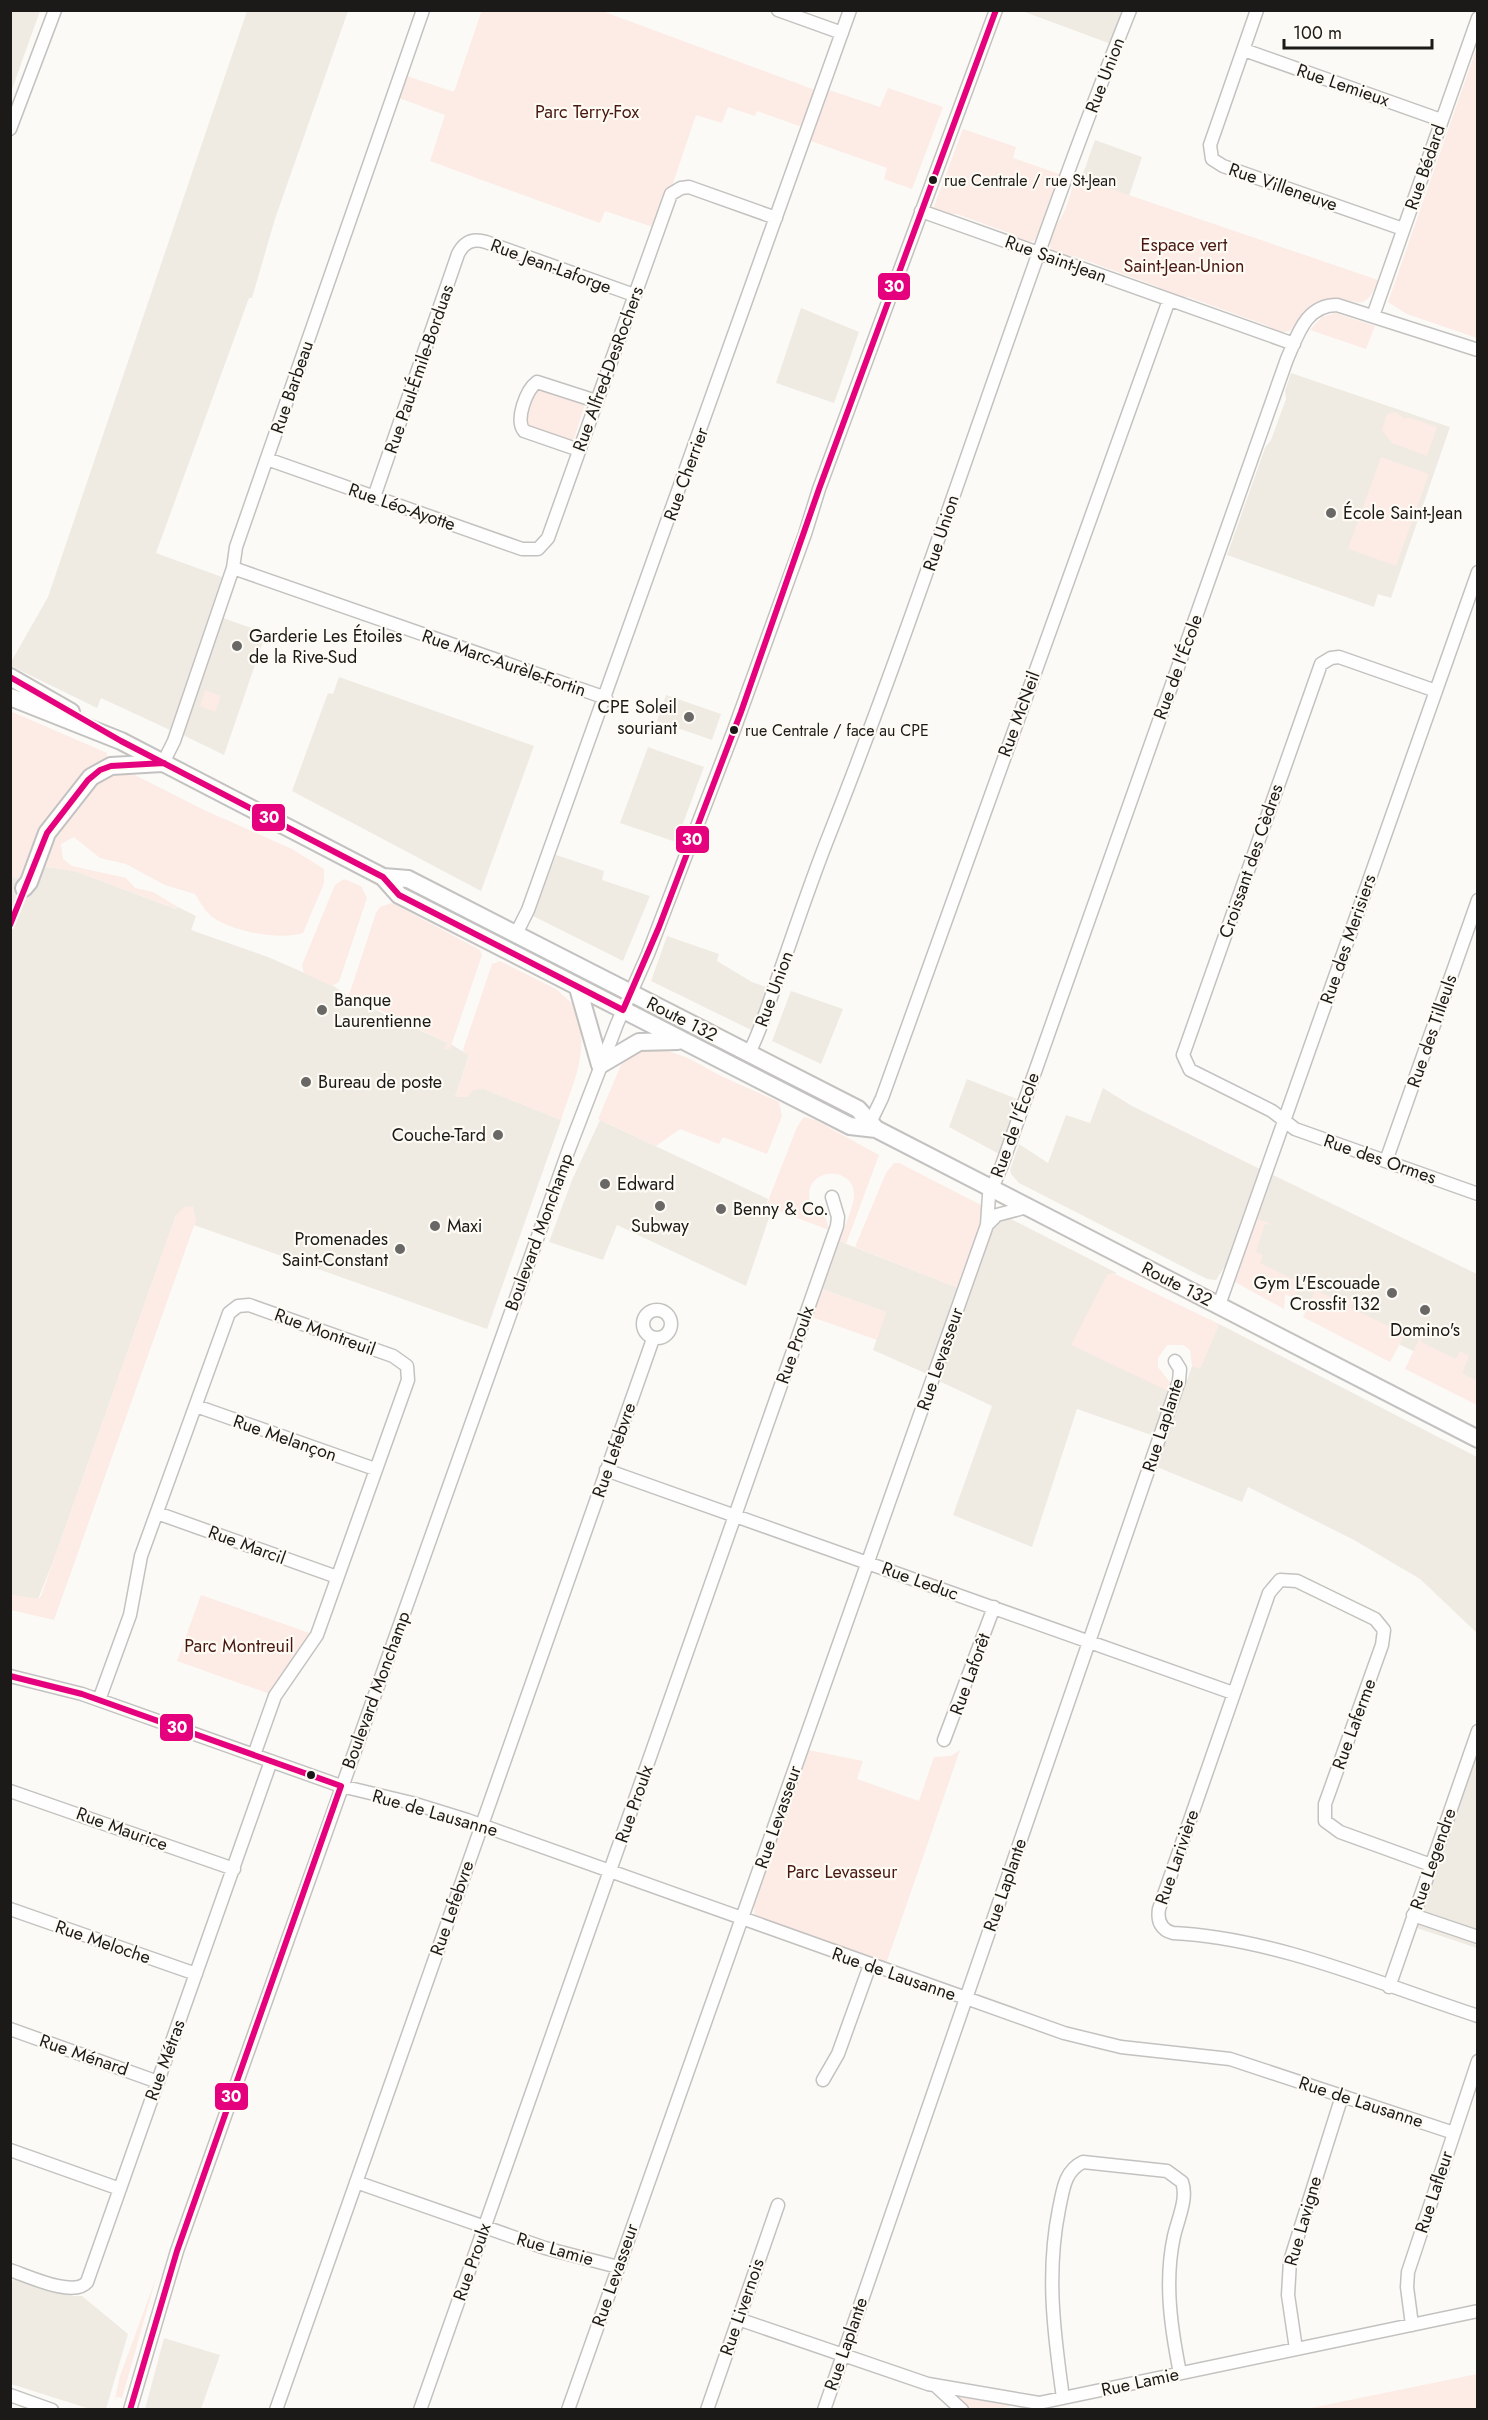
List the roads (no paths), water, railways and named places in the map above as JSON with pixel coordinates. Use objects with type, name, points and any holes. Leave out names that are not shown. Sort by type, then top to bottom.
[{"type":"highway","points":[[10,677],[122,741]]},
{"type":"highway","name":"Route 132","points":[[10,697],[122,741],[383,877],[399,895],[578,988],[850,1126],[871,1126]]},
{"type":"highway","points":[[24,888],[47,833],[90,777],[111,766],[163,763]]},
{"type":"highway","name":"Route 132","points":[[383,877],[408,879],[749,1053],[858,1109],[871,1126],[1478,1439]]},
{"type":"highway","points":[[578,988],[600,1065],[639,1042],[682,1041]]},
{"type":"street","points":[[10,129],[55,10]]},
{"type":"street","name":"Rue Barbeau","points":[[163,763],[174,741],[233,568],[234,553],[423,10]]},
{"type":"street","points":[[778,10],[842,33]]},
{"type":"street","name":"Rue Cherrier","points":[[516,934],[528,910],[606,698],[850,10]]},
{"type":"street","name":"Boulevard Monchamp","points":[[130,2409],[177,2250],[600,1065],[631,993],[734,730],[996,10]]},
{"type":"street","name":"Rue Union","points":[[749,1053],[928,573],[972,439],[1094,102],[1130,10]]},
{"type":"street","name":"Rue Villeneuve","points":[[1257,10],[1210,145],[1212,159],[1223,166],[1403,229]]},
{"type":"street","name":"Rue Bédard","points":[[1373,316],[1478,18]]},
{"type":"street","name":"Rue Lemieux","points":[[1244,50],[1442,120]]},
{"type":"street","name":"Rue Alfred-DesRochers","points":[[538,549],[548,538],[669,198],[676,190],[685,187],[695,188],[776,218]]},
{"type":"street","name":"Rue Saint-Jean","points":[[921,211],[1294,344]]},
{"type":"street","name":"Rue Jean-Laforge","points":[[467,243],[481,241],[634,295]]},
{"type":"street","name":"Rue Paul-Émile-Borduas","points":[[374,497],[458,254],[467,243]]},
{"type":"street","name":"Rue McNeil","points":[[871,1126],[1169,300]]},
{"type":"street","name":"Rue de l'École","points":[[991,1188],[1002,1165],[1294,344],[1308,316],[1324,306],[1337,304],[1478,350]]},
{"type":"street","points":[[579,450],[524,431],[520,424],[520,417],[531,387],[537,382],[596,401]]},
{"type":"street","name":"Rue Léo-Ayotte","points":[[267,459],[522,549],[538,549]]},
{"type":"street","name":"Rue Marc-Aurèle-Fortin","points":[[233,568],[606,698]]},
{"type":"street","name":"Rue des Merisiers","points":[[1219,1305],[1478,572]]},
{"type":"street","name":"Croissant des Cèdres","points":[[1284,1122],[1272,1111],[1196,1074],[1186,1065],[1183,1055],[1314,679],[1321,664],[1339,657],[1436,690]]},
{"type":"street","name":"Rue des Tilleuls","points":[[1386,1161],[1478,900]]},
{"type":"street","name":"Rue des Ormes","points":[[1284,1122],[1301,1131],[1478,1194]]},
{"type":"street","name":"Rue Levasseur","points":[[568,2409],[987,1225],[991,1188]]},
{"type":"street","name":"Rue Proulx","points":[[420,2409],[837,1226],[838,1217],[832,1197]]},
{"type":"street","points":[[987,1225],[998,1215],[1027,1207]]},
{"type":"street","name":"Rue Montreuil","points":[[99,1700],[127,1622],[136,1572],[229,1313],[243,1305],[278,1315],[393,1356],[407,1366],[408,1380],[315,1641],[275,1696],[254,1755]]},
{"type":"street","name":"Rue Lefebvre","points":[[276,2409],[653,1339]]},
{"type":"street","name":"Rue Laplante","points":[[824,2409],[1179,1381],[1180,1369],[1175,1361]]},
{"type":"street","name":"Rue Melançon","points":[[195,1406],[375,1469]]},
{"type":"street","name":"Rue Leduc","points":[[606,1470],[868,1561],[1233,1693]]},
{"type":"street","name":"Rue Marcil","points":[[157,1512],[338,1578]]},
{"type":"street","name":"Rue Larivière","points":[[1280,1580],[1269,1593],[1233,1693],[1159,1909],[1158,1919],[1162,1927],[1173,1934],[1223,1937],[1262,1945],[1478,2016]]},
{"type":"street","name":"Rue Laferme","points":[[1280,1580],[1297,1581],[1375,1619],[1384,1630],[1382,1645],[1325,1804],[1325,1821],[1340,1832],[1431,1865]]},
{"type":"street","name":"Rue Laforêt","points":[[944,1740],[994,1607]]},
{"type":"street","name":"Rue de Lausanne","points":[[10,1676],[61,1687],[341,1786],[412,1803],[482,1825],[870,1965],[1091,2041],[1137,2049],[1230,2059],[1454,2133]]},
{"type":"street","name":"Rue Legendre","points":[[1389,1986],[1478,1731]]},
{"type":"street","name":"Rue Métras","points":[[10,2270],[69,2289],[84,2286],[271,1761]]},
{"type":"street","name":"Rue Maurice","points":[[10,1791],[234,1869]]},
{"type":"street","name":"Rue Meloche","points":[[10,1909],[196,1974]]},
{"type":"street","points":[[1413,1915],[1478,1936]]},
{"type":"street","points":[[823,2080],[838,2054],[870,1965]]},
{"type":"street","name":"Rue Ménard","points":[[10,2029],[158,2082]]},
{"type":"street","name":"Rue Lafleur","points":[[1412,2325],[1407,2293],[1408,2272],[1478,2061]]},
{"type":"street","name":"Rue Lavigne","points":[[1296,2349],[1288,2295],[1290,2261],[1342,2096]]},
{"type":"street","points":[[10,2150],[120,2188]]},
{"type":"street","points":[[1063,2398],[1053,2326],[1053,2255],[1066,2180],[1072,2169],[1083,2162],[1167,2171],[1182,2182],[1184,2195],[1173,2241],[1169,2280],[1172,2333],[1180,2373]]},
{"type":"street","name":"Rue Lamie","points":[[356,2182],[559,2253],[618,2267]]},
{"type":"street","name":"Rue Livernois","points":[[706,2409],[778,2205]]},
{"type":"street","name":"Rue Lamie","points":[[738,2319],[936,2386],[1039,2403],[1478,2311]]},
{"type":"street","points":[[936,2386],[962,2409]]},
{"type":"street","points":[[10,2396],[52,2409]]},
{"type":"street","points":[[1020,2409],[1039,2403]]},
{"type":"place","name":"rue Centrale / rue St-Jean","points":[[933,180]]},
{"type":"place","name":"École Saint-Jean","points":[[1331,513]]},
{"type":"place","name":"Garderie Les Étoiles de la Rive-Sud","points":[[237,646]]},
{"type":"place","name":"CPE Soleil souriant","points":[[689,717]]},
{"type":"place","name":"rue Centrale / face au CPE","points":[[734,730]]},
{"type":"place","name":"Banque Laurentienne","points":[[322,1010]]},
{"type":"place","name":"Bureau de poste","points":[[306,1082]]},
{"type":"place","name":"Couche-Tard","points":[[498,1135]]},
{"type":"place","name":"Edward","points":[[605,1184]]},
{"type":"place","name":"Subway","points":[[660,1206]]},
{"type":"place","name":"Benny & Co.","points":[[721,1209]]},
{"type":"place","name":"Maxi","points":[[435,1226]]},
{"type":"place","name":"Promenades Saint-Constant","points":[[400,1249]]},
{"type":"place","name":"Gym L'Escouade Crossfit 132","points":[[1392,1293]]},
{"type":"place","name":"Domino's","points":[[1425,1310]]},
{"type":"park label","name":"Parc Terry-Fox","points":[[587,112]]},
{"type":"park label","name":"Espace vert Saint-Jean-Union","points":[[1184,255]]},
{"type":"park label","name":"Parc Montreuil","points":[[239,1646]]},
{"type":"park label","name":"Parc Levasseur","points":[[842,1872]]}]
